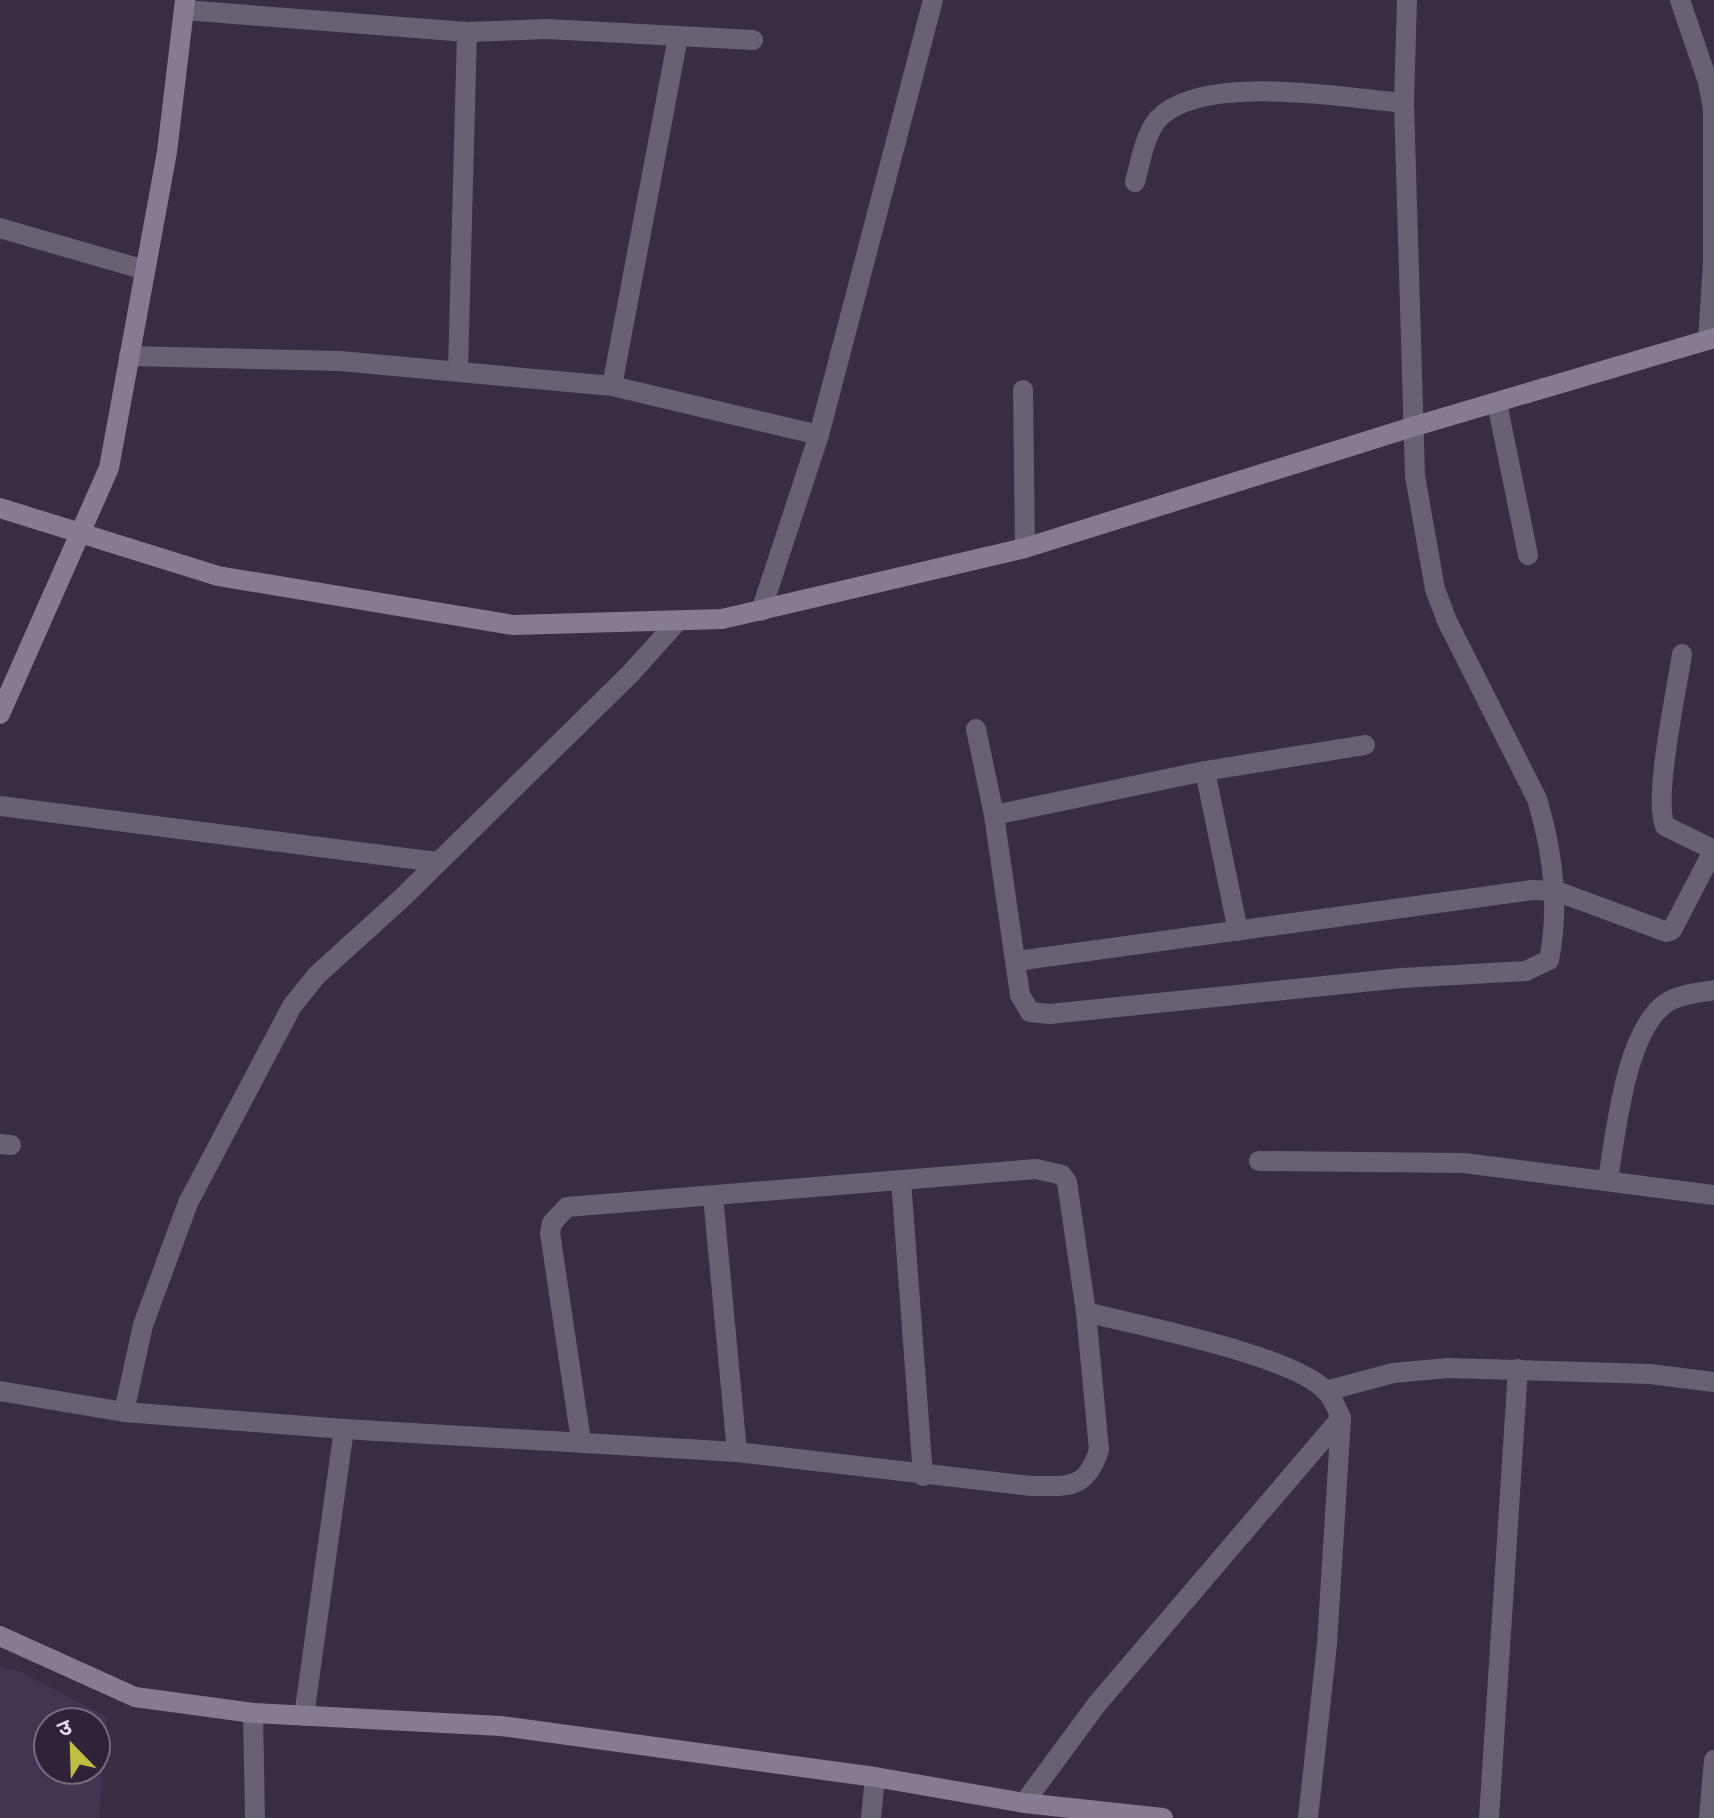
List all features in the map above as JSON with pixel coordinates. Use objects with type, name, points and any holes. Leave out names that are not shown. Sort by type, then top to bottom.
[{"type":"street","points":[[761,611],[819,435],[933,0]]},
{"type":"street","points":[[976,729],[994,815],[1024,1007],[1030,1012],[1050,1014],[1402,978],[1526,971],[1549,960],[1556,891],[1537,799],[1460,650],[1435,589],[1415,476],[1404,103],[1407,0]]},
{"type":"street","points":[[0,508],[218,576],[513,625],[676,623],[761,611],[1025,548],[1412,427],[1711,339],[1713,109],[1708,82],[1680,0]]},
{"type":"street","points":[[0,714],[109,468],[167,152],[184,5],[467,32],[547,29],[753,40]]},
{"type":"street","points":[[458,371],[467,32]]},
{"type":"street","points":[[612,386],[678,37]]},
{"type":"street","points":[[1135,182],[1156,121],[1171,109],[1195,98],[1245,91],[1404,103]]},
{"type":"street","points":[[0,228],[145,270]]},
{"type":"street","points":[[129,356],[340,361],[612,386],[819,435]]},
{"type":"street","points":[[1023,390],[1025,548]]},
{"type":"street","points":[[1497,403],[1528,555]]},
{"type":"street","points":[[124,1412],[143,1325],[188,1203],[292,1006],[327,965],[631,673],[676,623]]},
{"type":"street","points":[[1016,961],[1486,895],[1556,891],[1644,927],[1667,932],[1672,930],[1714,850],[1665,826],[1663,821],[1664,784],[1682,654]]},
{"type":"street","points":[[994,815],[1205,771],[1365,745]]},
{"type":"street","points":[[1205,771],[1238,931]]},
{"type":"street","points":[[0,806],[437,862]]},
{"type":"street","points":[[1608,1179],[1629,1065],[1638,1042],[1666,1003],[1714,990]]},
{"type":"street","points":[[1259,1161],[1464,1163],[1608,1179],[1714,1195]]},
{"type":"street","points":[[0,1391],[124,1412],[344,1429],[737,1452],[923,1476],[1031,1486],[1066,1486],[1085,1478],[1092,1470],[1099,1450],[1073,1202],[1062,1175],[1036,1169],[577,1204],[559,1213],[550,1233],[581,1441]]},
{"type":"street","points":[[901,1180],[923,1476]]},
{"type":"street","points":[[713,1196],[737,1452]]},
{"type":"street","points":[[1086,1312],[1269,1360],[1301,1373],[1326,1391],[1341,1418],[1327,1644],[1308,1818]]},
{"type":"street","points":[[1326,1391],[1416,1369],[1650,1374],[1714,1382]]},
{"type":"street","points":[[1489,1818],[1518,1369]]},
{"type":"street","points":[[1024,1803],[1097,1704],[1341,1418]]},
{"type":"street","points":[[304,1716],[344,1429]]},
{"type":"street","points":[[0,1636],[135,1697],[253,1713],[501,1726],[875,1777],[1024,1803],[1163,1818]]},
{"type":"street","points":[[253,1713],[255,1818]]},
{"type":"street","points":[[1709,1818],[1714,1760]]},
{"type":"street","points":[[871,1818],[875,1777]]},
{"type":"shaded area","points":[[0,1668],[19,1671],[86,1706],[32,1706],[32,1786],[102,1786],[99,1818],[0,1818]]}]
